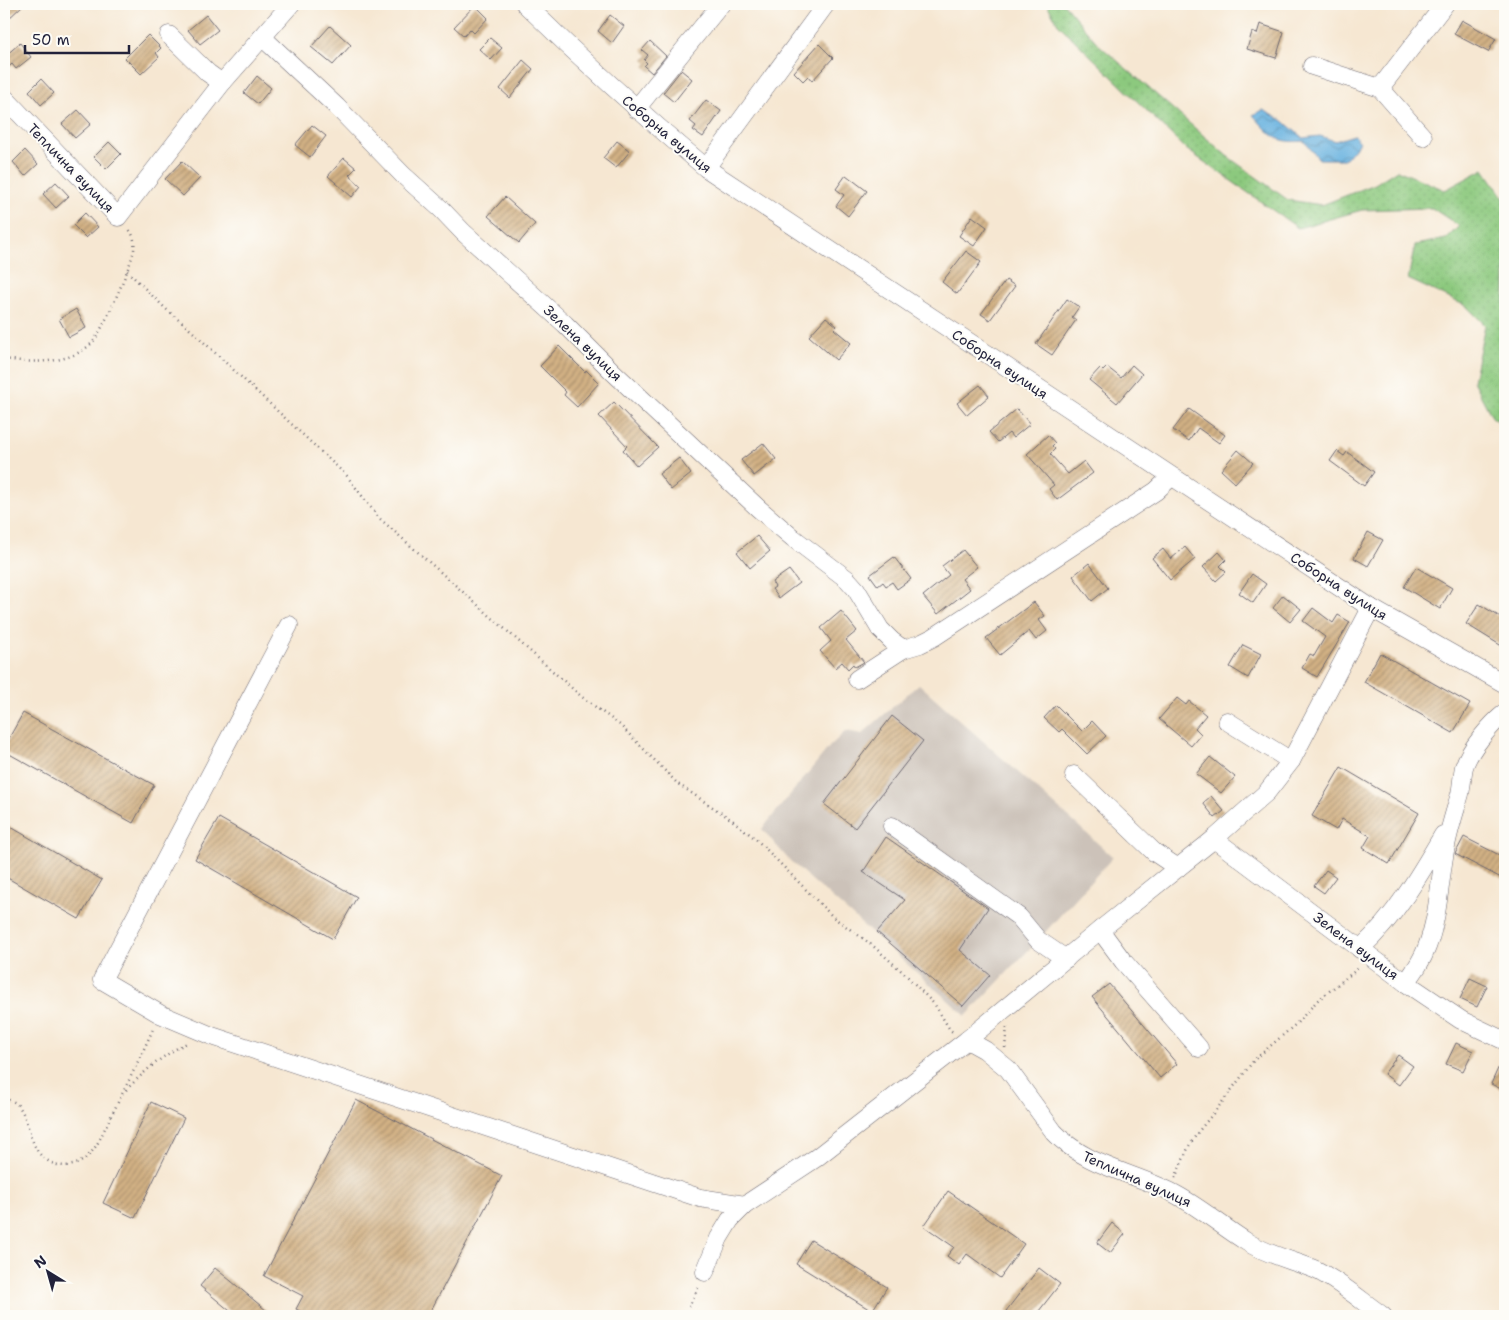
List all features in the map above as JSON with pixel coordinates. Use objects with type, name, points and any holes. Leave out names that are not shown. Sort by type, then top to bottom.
[{"type":"street","points":[[118,217],[222,83],[291,4]]},
{"type":"street","name":"Соборна вулиця","points":[[525,4],[586,64],[706,168],[1371,608],[1505,684]]},
{"type":"street","points":[[636,109],[721,4]]},
{"type":"street","points":[[706,168],[826,4]]},
{"type":"street","points":[[1380,88],[1445,4]]},
{"type":"street","points":[[169,35],[208,73],[222,83]]},
{"type":"street","name":"Зелена вулиця","points":[[262,37],[337,107],[403,175],[441,209],[463,232],[565,324],[612,372],[758,508],[793,538],[847,579],[856,589],[880,629],[903,649]]},
{"type":"street","points":[[1312,66],[1380,88],[1423,137]]},
{"type":"street","name":"Теплична вулиця","points":[[4,97],[118,217]]},
{"type":"street","points":[[857,678],[903,649],[934,637],[1156,491],[1171,477]]},
{"type":"street","points":[[704,1272],[719,1238],[730,1220],[746,1205],[816,1158],[967,1040],[1214,839],[1267,792],[1291,761],[1371,608]]},
{"type":"street","points":[[289,625],[102,980],[160,1014],[212,1036],[700,1198],[746,1205]]},
{"type":"street","points":[[1406,983],[1420,963],[1429,944],[1438,908],[1450,824],[1460,793],[1464,768],[1469,756],[1498,719],[1505,713]]},
{"type":"street","points":[[1227,721],[1291,761]]},
{"type":"street","points":[[1074,775],[1154,852],[1178,868]]},
{"type":"street","points":[[1366,954],[1377,933],[1395,911],[1450,824]]},
{"type":"street","points":[[892,826],[1019,916],[1038,940],[1066,959]]},
{"type":"street","name":"Зелена вулиця","points":[[1214,839],[1406,983],[1461,1020],[1505,1042]]},
{"type":"street","points":[[1100,930],[1123,961],[1199,1048]]},
{"type":"street","name":"Теплична вулиця","points":[[967,1040],[985,1050],[1008,1069],[1054,1132],[1069,1146],[1097,1162],[1169,1191],[1192,1203],[1247,1242],[1263,1250],[1316,1269],[1383,1316]]},
{"type":"path","points":[[4,359],[29,363],[59,360],[76,353],[92,343],[127,271],[134,249],[134,238],[131,232],[118,217]]},
{"type":"path","points":[[127,271],[347,476],[378,517],[582,697],[620,725],[678,784],[732,820],[757,840],[833,917],[872,945],[905,974],[935,1005],[950,1030],[967,1040]]},
{"type":"path","points":[[1169,1191],[1189,1146],[1241,1074],[1254,1060],[1296,1024],[1366,954]]},
{"type":"path","points":[[1008,1069],[1005,1053],[1008,1020],[1016,1000]]},
{"type":"path","points":[[4,1098],[17,1103],[25,1118],[30,1137],[43,1158],[52,1164],[70,1166],[79,1163],[88,1157],[96,1146],[124,1092],[160,1014]]},
{"type":"path","points":[[124,1092],[147,1068],[164,1055],[193,1041],[212,1036]]},
{"type":"path","points":[[685,1316],[704,1272]]},
{"type":"shaded area","points":[[919,684],[1113,857],[966,1016],[789,860],[762,829],[830,746],[846,731],[862,734]]},
{"type":"green space","points":[[1047,4],[1064,4],[1098,44],[1227,156],[1288,200],[1322,205],[1375,184],[1397,170],[1445,190],[1484,169],[1505,200],[1505,426],[1492,417],[1473,381],[1485,325],[1466,306],[1408,279],[1415,245],[1446,239],[1459,226],[1432,208],[1362,210],[1298,228],[1186,149],[1058,24]]},
{"type":"water","points":[[1263,110],[1282,120],[1303,138],[1320,136],[1335,141],[1354,135],[1360,142],[1346,159],[1319,159],[1304,141],[1286,141],[1269,132],[1253,115]]},
{"type":"building","points":[[4,4],[24,4],[4,23]]},
{"type":"building","points":[[475,5],[488,18],[474,33],[470,29],[464,36],[454,27]]},
{"type":"building","points":[[206,15],[218,30],[200,44],[188,30]]},
{"type":"building","points":[[610,15],[624,26],[612,43],[598,31]]},
{"type":"building","points":[[1462,20],[1496,39],[1488,52],[1454,34]]},
{"type":"building","points":[[1260,24],[1284,32],[1276,58],[1247,49],[1252,32],[1257,34]]},
{"type":"building","points":[[330,26],[351,45],[333,65],[311,47]]},
{"type":"building","points":[[148,35],[161,48],[156,53],[159,57],[141,74],[125,58]]},
{"type":"building","points":[[490,38],[502,48],[491,60],[479,49]]},
{"type":"building","points":[[650,41],[666,56],[652,73],[644,66],[647,63],[644,60],[648,55],[642,50]]},
{"type":"building","points":[[20,43],[31,57],[16,69],[12,64],[4,71],[4,57]]},
{"type":"building","points":[[819,44],[833,58],[812,81],[808,76],[803,81],[794,72]]},
{"type":"building","points":[[523,60],[533,69],[510,98],[500,89]]},
{"type":"building","points":[[681,70],[692,79],[674,102],[663,93]]},
{"type":"building","points":[[257,76],[271,88],[258,104],[244,93]]},
{"type":"building","points":[[41,79],[54,93],[41,105],[29,91]]},
{"type":"building","points":[[706,100],[721,111],[703,137],[693,130],[696,126],[690,121]]},
{"type":"building","points":[[78,110],[91,124],[75,138],[62,124]]},
{"type":"building","points":[[312,125],[326,136],[310,157],[295,145]]},
{"type":"building","points":[[617,141],[630,151],[616,168],[603,158]]},
{"type":"building","points":[[109,142],[121,154],[106,169],[94,157]]},
{"type":"building","points":[[25,150],[38,164],[25,176],[13,162]]},
{"type":"building","points":[[344,158],[356,168],[349,175],[361,186],[352,197],[328,176]]},
{"type":"building","points":[[182,161],[200,178],[183,196],[165,179]]},
{"type":"building","points":[[846,175],[867,191],[848,216],[836,206],[844,195],[836,189]]},
{"type":"building","points":[[56,182],[69,196],[56,208],[43,194]]},
{"type":"building","points":[[505,197],[535,224],[519,243],[488,216]]},
{"type":"building","points":[[85,213],[98,227],[86,238],[73,225]]},
{"type":"building","points":[[972,216],[987,227],[974,246],[959,236]]},
{"type":"building","points":[[966,251],[981,262],[957,294],[942,282]]},
{"type":"building","points":[[1006,280],[1015,286],[990,320],[981,314]]},
{"type":"building","points":[[1067,299],[1079,307],[1072,317],[1076,320],[1052,355],[1036,344]]},
{"type":"building","points":[[76,309],[86,328],[69,337],[59,319]]},
{"type":"building","points":[[826,317],[837,326],[834,329],[851,343],[836,360],[809,336]]},
{"type":"building","points":[[559,346],[599,383],[577,407],[564,395],[566,392],[540,366]]},
{"type":"building","points":[[1132,365],[1142,374],[1117,403],[1089,380],[1100,368],[1103,371],[1107,367],[1121,378]]},
{"type":"building","points":[[980,385],[989,396],[967,415],[957,403]]},
{"type":"building","points":[[614,402],[658,447],[637,466],[623,450],[627,446],[599,416]]},
{"type":"building","points":[[1017,409],[1030,424],[1013,438],[1009,433],[998,442],[989,432]]},
{"type":"building","points":[[1189,409],[1225,435],[1219,443],[1198,428],[1189,441],[1173,430]]},
{"type":"building","points":[[1048,435],[1055,443],[1052,446],[1055,449],[1050,454],[1068,474],[1084,461],[1093,473],[1057,500],[1049,489],[1054,485],[1027,454]]},
{"type":"building","points":[[763,443],[776,459],[754,476],[741,460]]},
{"type":"building","points":[[1238,450],[1253,463],[1235,483],[1221,470]]},
{"type":"building","points":[[1337,451],[1344,456],[1347,452],[1374,472],[1364,486],[1330,461]]},
{"type":"building","points":[[679,458],[691,474],[671,490],[659,474]]},
{"type":"building","points":[[1368,532],[1383,540],[1368,566],[1354,558]]},
{"type":"building","points":[[757,536],[770,551],[750,568],[737,552]]},
{"type":"building","points":[[1185,547],[1195,559],[1170,580],[1152,558],[1163,549],[1171,559]]},
{"type":"building","points":[[963,550],[977,567],[962,579],[970,589],[938,614],[923,596],[949,575],[942,566]]},
{"type":"building","points":[[1219,552],[1226,560],[1220,566],[1226,572],[1216,581],[1203,567]]},
{"type":"building","points":[[894,557],[911,579],[897,589],[892,582],[886,586],[883,582],[878,586],[870,575]]},
{"type":"building","points":[[1089,563],[1108,588],[1092,601],[1073,576]]},
{"type":"building","points":[[1416,567],[1452,588],[1440,609],[1404,587]]},
{"type":"building","points":[[789,570],[799,583],[779,598],[772,589],[775,587],[772,582]]},
{"type":"building","points":[[1252,574],[1266,584],[1253,603],[1239,593]]},
{"type":"building","points":[[1283,595],[1301,609],[1290,622],[1273,608]]},
{"type":"building","points":[[1034,602],[1045,616],[1039,620],[1047,631],[1036,640],[1029,631],[1000,655],[986,638]]},
{"type":"building","points":[[1479,604],[1505,620],[1505,648],[1466,624]]},
{"type":"building","points":[[1313,608],[1333,623],[1338,615],[1350,622],[1317,677],[1302,668],[1310,654],[1314,656],[1325,637],[1303,621]]},
{"type":"building","points":[[841,611],[857,631],[846,640],[864,662],[855,667],[853,664],[848,669],[842,662],[835,668],[820,651],[831,641],[821,628]]},
{"type":"building","points":[[1243,645],[1261,654],[1248,678],[1230,667]]},
{"type":"building","points":[[1380,653],[1470,704],[1453,733],[1364,682]]},
{"type":"building","points":[[1177,698],[1186,705],[1189,701],[1206,715],[1195,728],[1201,734],[1191,746],[1159,719]]},
{"type":"building","points":[[1056,705],[1082,731],[1092,721],[1106,736],[1087,754],[1062,729],[1059,732],[1044,718]]},
{"type":"building","points":[[23,713],[154,785],[133,823],[4,751],[4,747]]},
{"type":"building","points":[[892,716],[923,741],[855,828],[824,804]]},
{"type":"building","points":[[1210,757],[1235,777],[1221,793],[1196,774]]},
{"type":"building","points":[[1341,767],[1419,813],[1389,864],[1363,848],[1370,836],[1342,819],[1336,830],[1312,816]]},
{"type":"building","points":[[1211,796],[1224,811],[1215,818],[1203,803]]},
{"type":"building","points":[[219,818],[357,897],[333,939],[195,859]]},
{"type":"building","points":[[4,823],[102,880],[79,919],[4,876]]},
{"type":"building","points":[[886,837],[988,908],[960,950],[990,975],[963,1006],[877,932],[905,900],[863,872]]},
{"type":"building","points":[[1464,837],[1505,858],[1505,880],[1455,854]]},
{"type":"building","points":[[1326,870],[1336,877],[1324,893],[1314,886]]},
{"type":"building","points":[[1470,978],[1487,986],[1477,1007],[1460,999]]},
{"type":"building","points":[[1109,984],[1177,1064],[1160,1078],[1092,997]]},
{"type":"building","points":[[1456,1043],[1473,1051],[1463,1071],[1446,1064]]},
{"type":"building","points":[[1505,1053],[1505,1091],[1491,1084]]},
{"type":"building","points":[[1398,1055],[1413,1066],[1399,1085],[1384,1074]]},
{"type":"building","points":[[356,1100],[502,1176],[428,1316],[310,1316],[296,1309],[303,1296],[264,1276]]},
{"type":"building","points":[[151,1102],[184,1118],[135,1218],[103,1203]]},
{"type":"building","points":[[948,1191],[1024,1244],[1000,1278],[967,1254],[959,1265],[947,1256],[954,1247],[924,1226]]},
{"type":"building","points":[[1112,1223],[1125,1234],[1110,1253],[1097,1243]]},
{"type":"building","points":[[811,1240],[887,1287],[872,1311],[796,1264]]},
{"type":"building","points":[[215,1268],[273,1316],[236,1316],[200,1286]]},
{"type":"building","points":[[1039,1268],[1060,1284],[1035,1316],[1012,1316],[1006,1311]]}]
